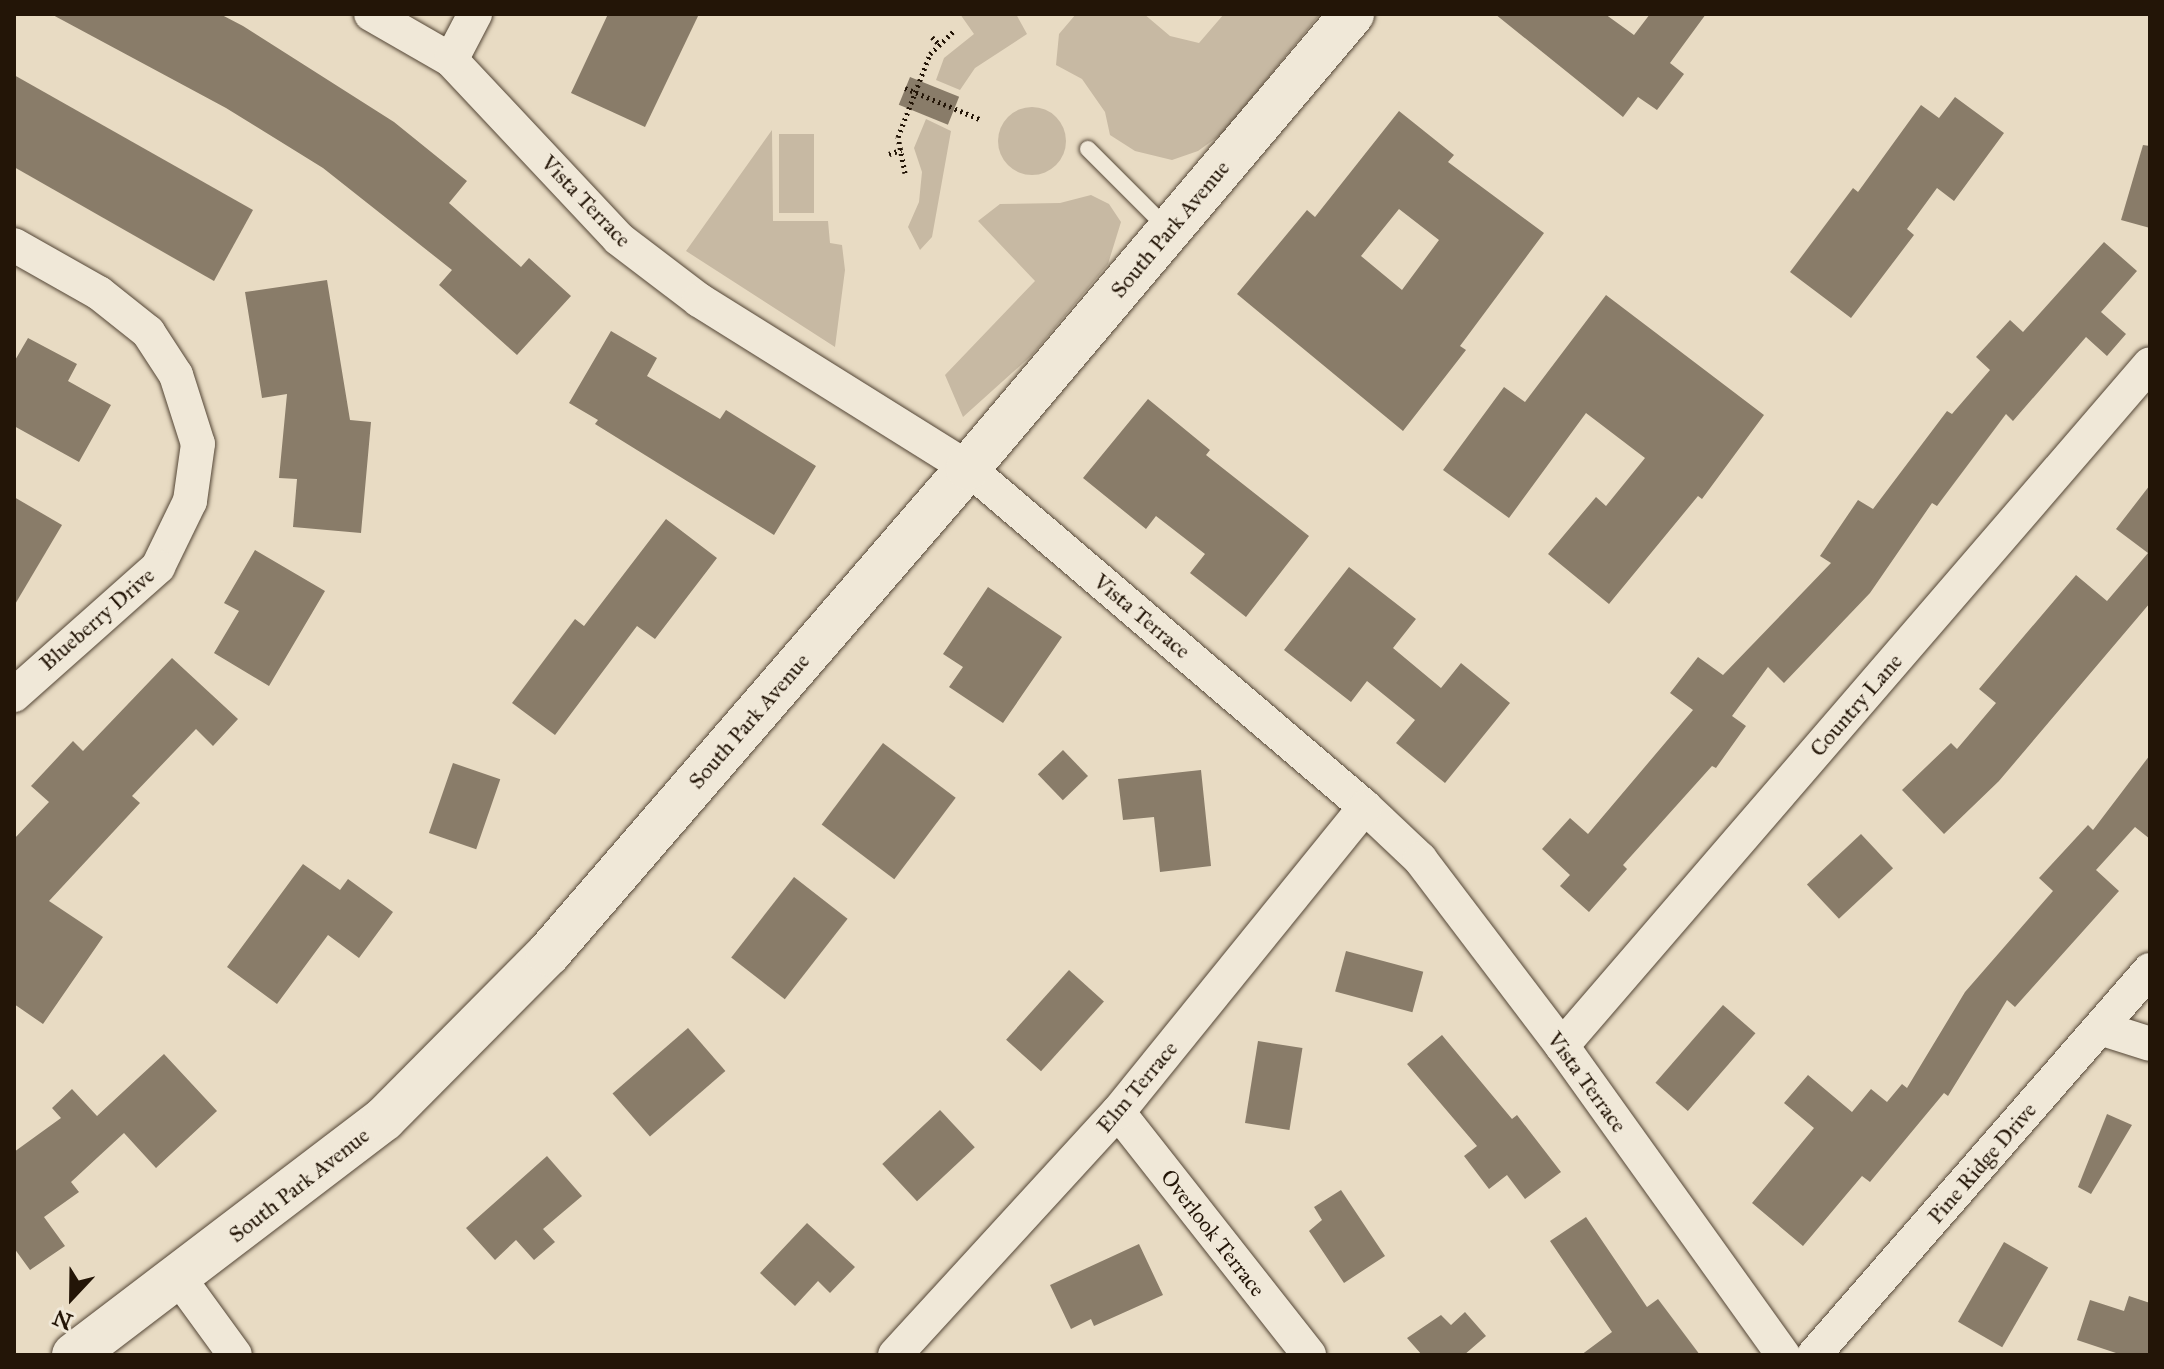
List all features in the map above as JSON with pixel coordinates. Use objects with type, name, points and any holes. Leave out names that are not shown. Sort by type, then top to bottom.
[{"type":"street","name":"Vista Terrace","points":[[371,14],[451,60],[619,239],[699,300],[968,468],[1365,807],[1420,859],[1562,1046],[1783,1355]]},
{"type":"street","points":[[451,60],[475,14]]},
{"type":"street","name":"South Park Avenue","points":[[74,1355],[384,1119],[548,954],[968,468],[1352,14]]},
{"type":"street","name":"Blueberry Drive","points":[[14,245],[99,293],[148,332],[176,375],[198,444],[190,501],[158,567],[17,686]]},
{"type":"street","name":"Country Lane","points":[[1562,1046],[2150,364]]},
{"type":"street","name":"Elm Terrace","points":[[895,1355],[1118,1112],[1365,807]]},
{"type":"street","name":"Pine Ridge Drive","points":[[1814,1355],[2150,970]]},
{"type":"street","points":[[2100,1028],[2150,1044]]},
{"type":"street","name":"Overlook Terrace","points":[[1118,1112],[1309,1355]]},
{"type":"street","points":[[179,1278],[235,1355]]},
{"type":"lane","points":[[1088,149],[1169,230]]},
{"type":"path","points":[[905,173],[898,137],[930,54],[954,31]]},
{"type":"path","points":[[932,37],[940,45]]},
{"type":"path","points":[[905,88],[982,120]]},
{"type":"path","points":[[889,154],[901,150]]},
{"type":"shaded area","points":[[960,14],[1016,14],[1027,34],[975,68],[960,90],[936,80],[944,58],[974,34]]},
{"type":"shaded area","points":[[1076,14],[1144,14],[1170,36],[1199,43],[1224,14],[1320,14],[1223,133],[1198,151],[1172,160],[1135,151],[1110,135],[1105,112],[1082,79],[1056,65],[1059,34]]},
{"type":"shaded area","points":[[1032,107],[1056,117],[1066,141],[1056,165],[1032,175],[1008,165],[998,141],[1008,117]]},
{"type":"shaded area","points":[[926,119],[951,131],[932,237],[920,250],[908,227],[919,202],[922,172],[914,148]]},
{"type":"shaded area","points":[[772,130],[773,221],[828,221],[830,243],[842,245],[845,270],[835,347],[686,251]]},
{"type":"shaded area","points":[[779,134],[814,134],[814,213],[779,213]]},
{"type":"shaded area","points":[[1091,195],[1109,204],[1121,222],[1108,264],[1032,355],[963,417],[945,375],[1035,281],[978,221],[1000,204],[1060,203]]},
{"type":"building","points":[[51,14],[220,14],[243,26],[394,122],[467,181],[449,203],[521,267],[529,258],[571,296],[517,355],[439,285],[452,270],[323,168],[226,108]]},
{"type":"building","points":[[608,14],[699,14],[645,127],[571,93]]},
{"type":"building","points":[[1495,14],[1605,14],[1634,35],[1650,14],[1706,14],[1670,63],[1684,74],[1657,110],[1638,97],[1623,117]]},
{"type":"building","points":[[14,75],[253,210],[214,281],[14,167]]},
{"type":"building","points":[[910,77],[959,97],[948,125],[899,105]]},
{"type":"building","points":[[1955,97],[2004,133],[1954,201],[1937,188],[1907,229],[1914,235],[1851,318],[1790,272],[1853,188],[1858,192],[1921,105],[1939,118]]},
{"type":"building","points":[[1399,111],[1454,155],[1448,162],[1544,233],[1460,346],[1466,350],[1403,431],[1237,294],[1307,210],[1315,217]],"holes":[[[1399,209],[1439,240],[1402,290],[1361,256]]]},
{"type":"building","points":[[2143,145],[2150,146],[2150,228],[2121,220]]},
{"type":"building","points":[[2104,242],[2137,271],[2101,312],[2126,334],[2107,356],[2086,337],[2013,421],[2006,414],[1937,506],[1932,503],[1870,593],[1784,683],[1768,667],[1732,716],[1746,726],[1716,768],[1712,766],[1623,865],[1627,869],[1589,912],[1560,886],[1570,875],[1542,849],[1570,818],[1588,834],[1693,710],[1670,693],[1698,657],[1723,675],[1831,563],[1820,556],[1858,500],[1873,509],[1947,411],[1952,414],[1990,370],[1976,357],[2010,320],[2023,332]]},
{"type":"building","points":[[327,280],[350,420],[371,422],[361,533],[293,527],[297,479],[279,478],[287,394],[262,398],[245,292]]},
{"type":"building","points":[[1606,295],[1764,415],[1702,499],[1698,496],[1609,604],[1548,554],[1596,497],[1606,506],[1645,458],[1586,413],[1509,518],[1443,470],[1504,387],[1525,402]]},
{"type":"building","points":[[611,331],[657,358],[647,376],[720,419],[726,410],[816,466],[774,535],[595,424],[598,420],[569,403]]},
{"type":"building","points":[[28,338],[77,364],[68,381],[111,405],[79,462],[14,426],[14,362]]},
{"type":"building","points":[[1148,399],[1210,450],[1206,455],[1309,536],[1246,617],[1190,573],[1205,554],[1156,516],[1146,529],[1083,478]]},
{"type":"building","points":[[2150,485],[2150,603],[1999,781],[1944,834],[1902,790],[1951,743],[1957,749],[1996,703],[1979,689],[2076,575],[2107,601],[2148,553],[2116,529]]},
{"type":"building","points":[[14,497],[62,525],[14,606]]},
{"type":"building","points":[[666,519],[717,558],[655,639],[637,626],[555,735],[512,703],[575,619],[584,626]]},
{"type":"building","points":[[255,550],[325,591],[269,686],[214,653],[239,611],[224,603]]},
{"type":"building","points":[[1349,567],[1416,619],[1393,648],[1441,688],[1461,663],[1510,703],[1445,783],[1396,743],[1415,720],[1367,681],[1351,702],[1284,650]]},
{"type":"building","points":[[988,587],[1062,637],[1003,723],[949,687],[963,667],[943,654]]},
{"type":"building","points":[[172,658],[238,719],[213,746],[196,729],[132,796],[140,803],[49,901],[103,937],[43,1024],[14,1004],[14,839],[49,802],[31,786],[73,741],[83,751]]},
{"type":"building","points":[[883,743],[956,798],[894,879],[822,824]]},
{"type":"building","points":[[1063,750],[1088,776],[1063,800],[1038,774]]},
{"type":"building","points":[[2150,755],[2150,839],[2135,827],[2096,870],[2119,891],[2015,1007],[2007,1000],[1948,1096],[1944,1093],[1870,1182],[1862,1176],[1803,1246],[1752,1203],[1814,1128],[1784,1103],[1808,1075],[1852,1112],[1871,1089],[1887,1102],[1902,1084],[1907,1088],[1965,992],[2053,891],[2039,878],[2088,825],[2093,830]]},
{"type":"building","points":[[453,763],[500,779],[476,849],[429,833]]},
{"type":"building","points":[[1201,770],[1211,866],[1160,872],[1154,817],[1123,820],[1118,779]]},
{"type":"building","points":[[1861,834],[1893,868],[1839,919],[1807,884]]},
{"type":"building","points":[[303,864],[340,890],[348,879],[393,912],[359,958],[328,935],[277,1004],[227,967]]},
{"type":"building","points":[[794,877],[848,919],[785,999],[731,957]]},
{"type":"building","points":[[1346,951],[1423,972],[1412,1012],[1335,992]]},
{"type":"building","points":[[1069,970],[1104,1001],[1041,1071],[1006,1040]]},
{"type":"building","points":[[1723,1005],[1755,1033],[1688,1111],[1655,1083]]},
{"type":"building","points":[[688,1028],[725,1071],[650,1137],[613,1094]]},
{"type":"building","points":[[1442,1035],[1512,1119],[1517,1115],[1561,1172],[1525,1199],[1507,1175],[1489,1189],[1464,1156],[1477,1146],[1407,1064]]},
{"type":"building","points":[[1258,1041],[1302,1048],[1289,1130],[1245,1123]]},
{"type":"building","points":[[164,1054],[217,1111],[156,1168],[124,1133],[71,1182],[79,1192],[44,1217],[65,1246],[30,1270],[14,1248],[14,1152],[61,1118],[52,1108],[72,1089],[97,1116]]},
{"type":"building","points":[[940,1110],[975,1147],[917,1201],[882,1164]]},
{"type":"building","points":[[2107,1114],[2132,1125],[2091,1194],[2078,1187]]},
{"type":"building","points":[[547,1156],[582,1196],[543,1229],[555,1242],[534,1260],[516,1240],[495,1260],[466,1228]]},
{"type":"building","points":[[1341,1190],[1385,1256],[1344,1283],[1309,1231],[1322,1220],[1314,1207]]},
{"type":"building","points":[[1586,1217],[1647,1307],[1658,1299],[1700,1355],[1581,1355],[1612,1332],[1550,1241]]},
{"type":"building","points":[[807,1223],[855,1267],[830,1293],[818,1281],[795,1306],[760,1273]]},
{"type":"building","points":[[2004,1242],[2048,1268],[2002,1347],[1958,1322]]},
{"type":"building","points":[[1139,1244],[1163,1295],[1094,1326],[1091,1319],[1071,1329],[1050,1285]]},
{"type":"building","points":[[2129,1296],[2150,1303],[2150,1355],[2122,1355],[2077,1340],[2090,1300],[2124,1311]]},
{"type":"building","points":[[1465,1312],[1486,1336],[1464,1355],[1422,1355],[1407,1338],[1441,1315],[1451,1325]]}]
